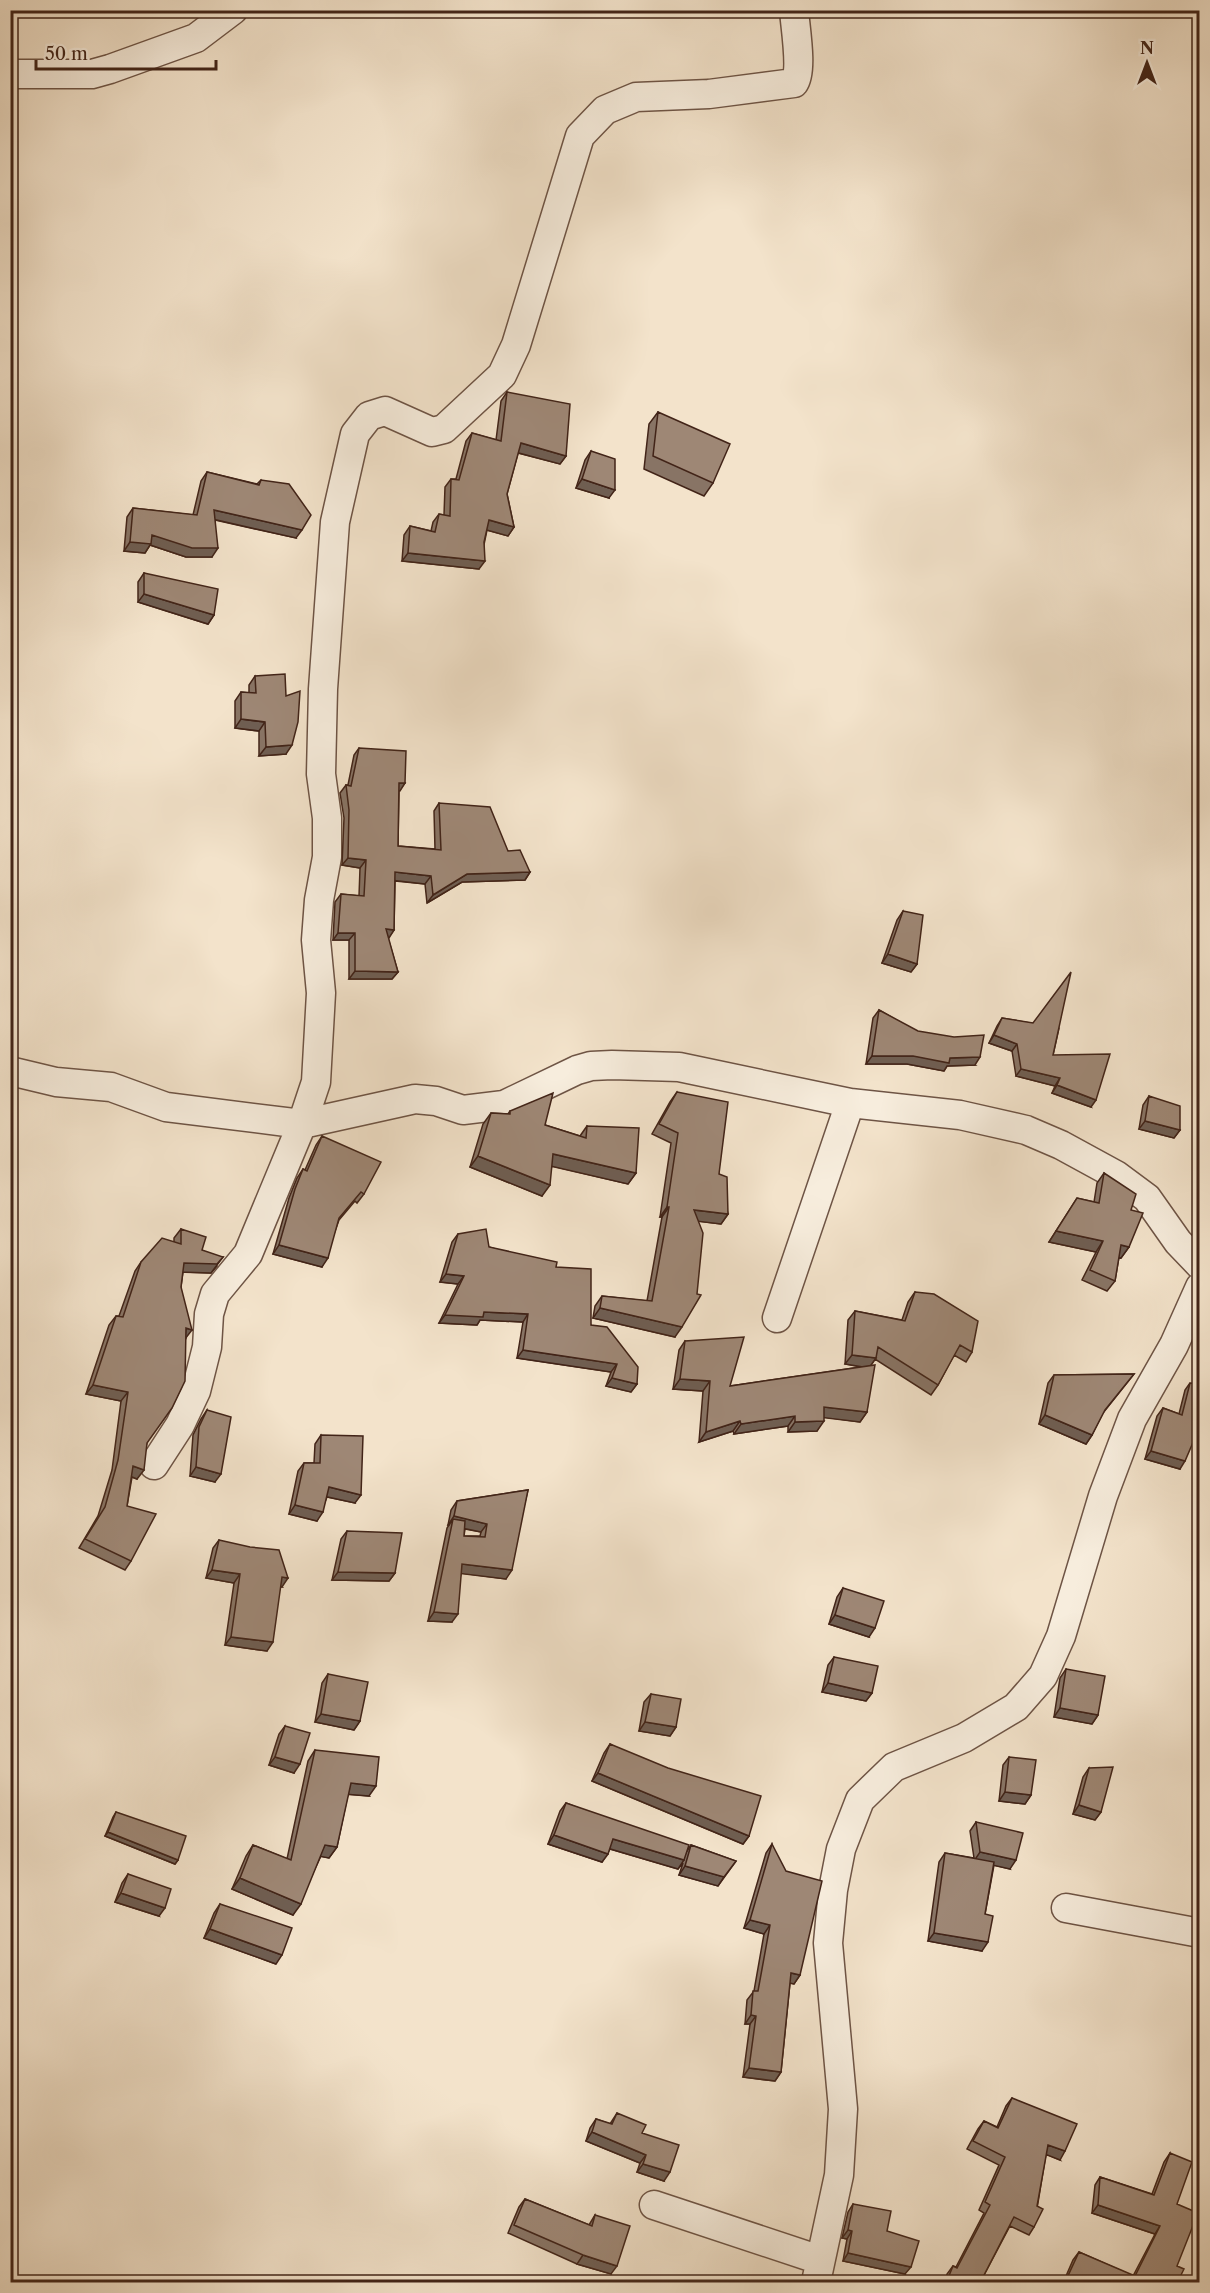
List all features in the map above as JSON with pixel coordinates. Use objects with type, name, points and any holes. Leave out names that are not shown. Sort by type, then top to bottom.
[{"type":"street","points":[[10,74],[92,74],[110,69],[196,38],[233,10]]},
{"type":"street","points":[[153,1465],[180,1425],[196,1391],[207,1347],[209,1314],[215,1294],[248,1254],[302,1124],[316,1082],[321,993],[316,940],[319,900],[327,857],[327,818],[321,774],[323,689],[335,522],[355,434],[369,416],[385,411],[432,432],[444,429],[483,394],[502,375],[516,345],[580,136],[605,110],[636,96],[709,94],[794,83],[797,79],[797,59],[794,10]]},
{"type":"street","points":[[10,1071],[46,1080],[111,1088],[166,1107],[302,1124],[415,1099],[436,1101],[463,1110],[489,1109],[507,1104],[591,1066],[679,1067],[850,1103],[960,1115],[1026,1130],[1061,1145],[1116,1175],[1147,1198],[1178,1242],[1200,1265]]},
{"type":"street","points":[[777,1318],[850,1103]]},
{"type":"street","points":[[654,2205],[818,2272],[839,2175],[843,2109],[832,2013],[828,1943],[833,1890],[841,1849],[860,1800],[894,1767],[964,1738],[1016,1707],[1043,1676],[1061,1636],[1102,1496],[1132,1419],[1174,1345],[1200,1287]]},
{"type":"street","points":[[1066,1908],[1200,1933]]},
{"type":"building","points":[[507,392],[570,404],[566,456],[521,443],[507,494],[514,527],[489,520],[484,542],[485,561],[408,553],[410,526],[435,532],[439,514],[450,516],[451,479],[459,480],[472,433],[501,441]]},
{"type":"building","points":[[658,412],[730,444],[713,483],[653,456]]},
{"type":"building","points":[[591,451],[615,459],[615,490],[582,479]]},
{"type":"building","points":[[207,472],[259,485],[261,480],[289,484],[311,515],[302,530],[214,510],[218,548],[192,548],[152,535],[151,544],[130,542],[133,508],[197,515]]},
{"type":"building","points":[[144,573],[218,589],[214,615],[144,594]]},
{"type":"building","points":[[285,674],[286,696],[300,691],[298,722],[292,745],[266,747],[265,722],[241,719],[241,692],[256,693],[255,676]]},
{"type":"building","points":[[359,748],[406,751],[405,783],[399,783],[398,846],[441,850],[439,803],[490,807],[508,851],[520,850],[530,872],[467,874],[433,895],[431,876],[395,872],[394,930],[386,929],[398,972],[355,971],[355,933],[338,933],[341,894],[364,896],[366,860],[348,858],[349,810],[346,785],[351,786]]},
{"type":"building","points":[[903,911],[923,915],[917,964],[888,954]]},
{"type":"building","points":[[1071,972],[1053,1055],[1110,1054],[1096,1100],[1057,1085],[1060,1078],[1021,1069],[1017,1044],[994,1035],[1002,1018],[1033,1023]]},
{"type":"building","points":[[879,1010],[918,1031],[954,1037],[984,1035],[980,1057],[950,1058],[949,1063],[913,1056],[872,1056]]},
{"type":"building","points":[[677,1092],[728,1102],[719,1174],[727,1177],[728,1214],[694,1210],[703,1233],[697,1294],[701,1295],[682,1327],[600,1308],[602,1296],[652,1301],[669,1207],[667,1207],[678,1133],[659,1124]]},
{"type":"building","points":[[553,1093],[545,1125],[586,1138],[587,1126],[639,1128],[636,1173],[553,1154],[550,1185],[478,1156],[491,1113],[510,1114],[510,1111]]},
{"type":"building","points":[[1149,1096],[1180,1106],[1180,1130],[1145,1121]]},
{"type":"building","points":[[322,1136],[381,1162],[364,1194],[361,1192],[339,1218],[328,1258],[279,1245],[295,1189],[303,1169],[307,1171]]},
{"type":"building","points":[[1104,1173],[1136,1194],[1131,1210],[1143,1213],[1129,1247],[1121,1245],[1115,1281],[1090,1270],[1103,1241],[1056,1231],[1077,1198],[1099,1203]]},
{"type":"building","points":[[181,1229],[206,1237],[202,1250],[223,1257],[217,1264],[184,1263],[181,1287],[192,1330],[186,1328],[185,1381],[172,1408],[147,1443],[144,1470],[133,1466],[127,1506],[156,1514],[131,1561],[85,1539],[105,1507],[118,1460],[128,1392],[93,1385],[116,1316],[123,1317],[141,1262],[162,1238],[181,1244]]},
{"type":"building","points":[[486,1229],[489,1247],[557,1262],[556,1267],[591,1269],[591,1325],[607,1327],[638,1367],[637,1384],[612,1378],[617,1364],[523,1350],[528,1314],[484,1312],[483,1317],[445,1315],[464,1276],[446,1274],[458,1234]]},
{"type":"building","points":[[915,1292],[934,1294],[978,1321],[972,1352],[960,1345],[938,1385],[878,1347],[876,1358],[852,1355],[855,1311],[905,1321]]},
{"type":"building","points":[[744,1337],[730,1386],[875,1365],[867,1412],[824,1407],[824,1421],[795,1422],[795,1416],[741,1424],[740,1421],[706,1432],[710,1381],[680,1379],[685,1341]]},
{"type":"building","points":[[1134,1374],[1105,1410],[1092,1435],[1045,1415],[1054,1375]]},
{"type":"building","points":[[1190,1383],[1200,1384],[1200,1426],[1185,1461],[1151,1451],[1163,1408],[1182,1415]]},
{"type":"building","points":[[207,1410],[231,1417],[221,1474],[196,1467],[199,1427]]},
{"type":"building","points":[[321,1435],[363,1436],[361,1495],[329,1487],[323,1512],[295,1505],[304,1463],[320,1463]]},
{"type":"building","points":[[528,1490],[512,1570],[462,1564],[458,1614],[434,1612],[453,1519],[465,1521],[464,1536],[485,1537],[487,1524],[454,1516],[457,1501]]},
{"type":"building","points":[[347,1531],[402,1533],[395,1573],[338,1572]]},
{"type":"building","points":[[219,1540],[250,1547],[279,1550],[288,1578],[282,1577],[273,1642],[231,1637],[240,1574],[212,1570]]},
{"type":"building","points":[[843,1588],[884,1601],[875,1628],[835,1615]]},
{"type":"building","points":[[834,1657],[878,1666],[872,1693],[828,1683]]},
{"type":"building","points":[[1066,1669],[1105,1676],[1098,1715],[1060,1708]]},
{"type":"building","points":[[328,1674],[368,1682],[360,1721],[321,1714]]},
{"type":"building","points":[[651,1694],[681,1699],[676,1727],[645,1722]]},
{"type":"building","points":[[285,1726],[310,1733],[300,1764],[275,1757]]},
{"type":"building","points":[[610,1744],[668,1768],[761,1796],[749,1836],[598,1773]]},
{"type":"building","points":[[315,1750],[379,1757],[376,1786],[351,1783],[337,1847],[325,1845],[301,1904],[240,1878],[253,1845],[291,1860]]},
{"type":"building","points":[[1009,1757],[1036,1760],[1031,1795],[1005,1792]]},
{"type":"building","points":[[1113,1767],[1101,1812],[1079,1805],[1089,1768]]},
{"type":"building","points":[[566,1803],[689,1845],[684,1860],[613,1839],[608,1854],[554,1835]]},
{"type":"building","points":[[116,1812],[186,1836],[178,1860],[108,1832]]},
{"type":"building","points":[[976,1822],[1023,1833],[1016,1860],[980,1852]]},
{"type":"building","points":[[772,1844],[786,1871],[822,1881],[800,1975],[791,1973],[781,2072],[749,2068],[756,2016],[751,2015],[753,1991],[758,1991],[770,1925],[750,1920]]},
{"type":"building","points":[[691,1845],[736,1861],[724,1877],[685,1866]]},
{"type":"building","points":[[945,1853],[994,1862],[985,1914],[993,1916],[988,1942],[934,1933]]},
{"type":"building","points":[[128,1874],[171,1889],[165,1908],[121,1893]]},
{"type":"building","points":[[220,1904],[292,1928],[282,1955],[210,1929]]},
{"type":"building","points":[[1012,2098],[1077,2124],[1065,2151],[1048,2145],[1037,2206],[1043,2209],[1034,2227],[1014,2217],[982,2279],[989,2283],[946,2283],[953,2266],[957,2268],[990,2205],[985,2202],[1005,2157],[973,2141],[984,2121],[998,2128]]},
{"type":"building","points":[[617,2113],[646,2125],[642,2133],[679,2145],[670,2172],[643,2164],[646,2155],[592,2132],[596,2119],[612,2124]]},
{"type":"building","points":[[1170,2153],[1192,2162],[1177,2204],[1198,2213],[1177,2266],[1184,2269],[1177,2283],[1078,2283],[1067,2278],[1079,2252],[1135,2276],[1160,2226],[1098,2205],[1100,2177],[1154,2195]]},
{"type":"building","points":[[525,2199],[592,2226],[595,2215],[630,2226],[617,2266],[583,2255],[514,2225]]},
{"type":"building","points":[[853,2204],[891,2211],[887,2231],[919,2241],[911,2267],[848,2253],[852,2231],[848,2230]]}]
